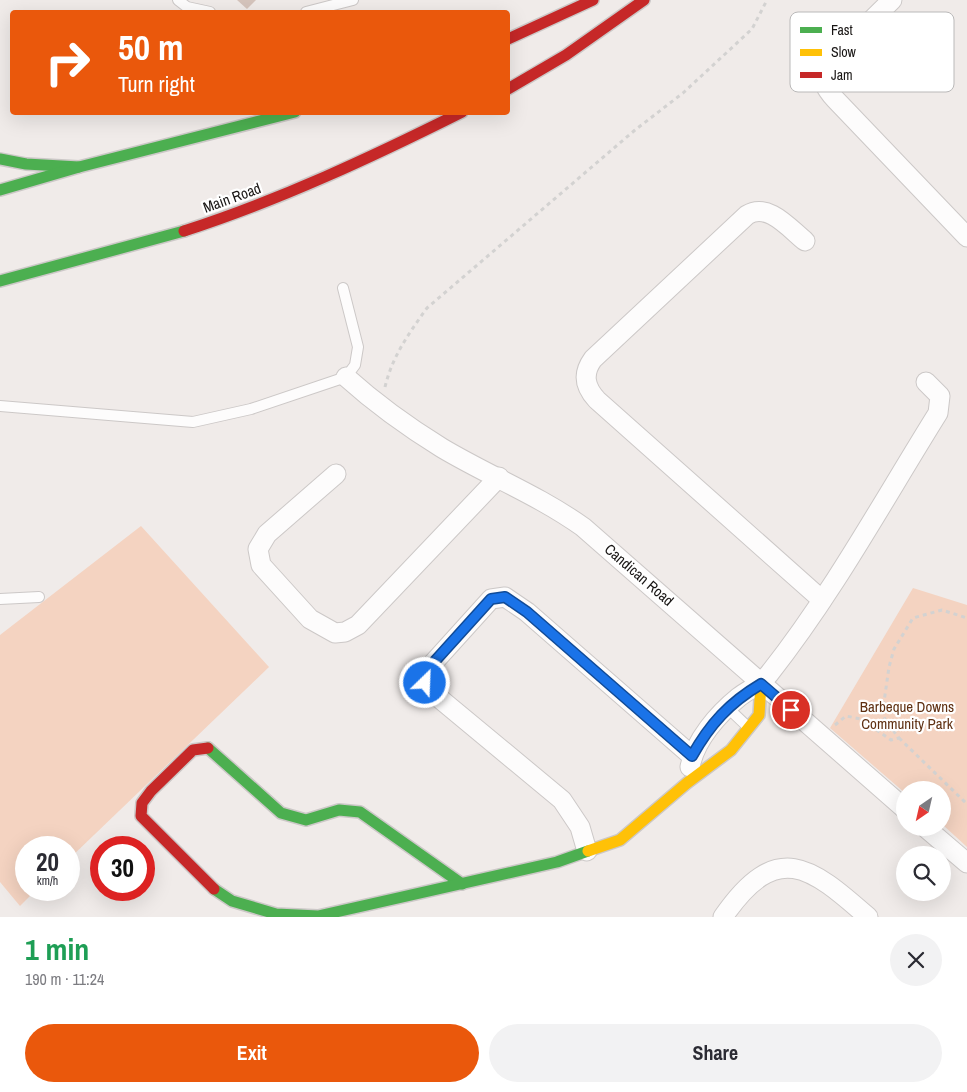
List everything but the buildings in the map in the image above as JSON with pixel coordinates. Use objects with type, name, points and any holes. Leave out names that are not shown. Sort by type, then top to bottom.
[{"type":"street","points":[[510,38],[593,0]]},
{"type":"street","points":[[510,88],[566,55],[644,0]]},
{"type":"street","points":[[878,12],[892,0]]},
{"type":"street","points":[[830,92],[835,99],[967,237]]},
{"type":"street","points":[[0,190],[79,167],[283,115]]},
{"type":"street","name":"Main Road","points":[[0,281],[127,247],[236,214],[364,161],[456,115]]},
{"type":"street","points":[[0,159],[26,164],[79,167]]},
{"type":"street","points":[[805,241],[767,213],[754,210],[747,214],[593,359],[586,369],[586,377],[587,386],[597,400],[822,600]]},
{"type":"street","name":"Candican Road","points":[[346,377],[380,407],[442,448],[552,505],[583,527],[896,801]]},
{"type":"street","points":[[686,784],[692,756],[707,729],[739,697],[761,684],[822,600],[938,413],[940,396],[926,382]]},
{"type":"street","points":[[336,474],[267,534],[258,549],[261,565],[304,612],[323,628],[335,633],[345,632],[358,625],[499,477]]},
{"type":"street","points":[[587,851],[580,827],[562,800],[441,699],[425,683],[425,672],[491,599],[505,597],[527,612],[692,756]]},
{"type":"street","points":[[462,884],[360,812],[340,810],[309,822],[295,819],[281,812],[207,747],[193,750],[151,790],[142,803],[141,816],[206,883],[232,900],[276,914],[318,916],[462,884],[557,862],[620,840],[686,784],[731,750],[759,715],[761,684]]},
{"type":"street","points":[[935,836],[967,863]]},
{"type":"street","points":[[723,917],[733,903],[767,872],[796,867],[814,874],[829,884],[868,917]]},
{"type":"lane","points":[[178,0],[187,7],[201,10]]},
{"type":"lane","points":[[314,10],[353,0]]},
{"type":"lane","points":[[0,406],[193,422],[251,409],[346,377],[355,365],[358,347],[343,288]]},
{"type":"lane","points":[[0,599],[40,597]]},
{"type":"lane","points":[[728,708],[748,728]]},
{"type":"path","points":[[380,407],[388,375],[405,338],[427,308],[636,130],[683,93],[752,29],[767,0]]},
{"type":"path","points":[[967,618],[942,610],[913,618],[894,649],[888,668],[883,709],[885,720],[900,738],[967,804]]},
{"type":"path","points":[[820,735],[846,716],[861,719],[891,740],[900,738]]},
{"type":"green space","points":[[141,526],[269,667],[93,836],[90,836],[90,839],[80,848],[80,836],[15,836],[15,900],[0,882],[0,635]]},
{"type":"green space","name":"Barbeque Downs Community Park","points":[[913,588],[967,605],[967,847],[951,832],[951,781],[896,781],[896,785],[830,728]]},
{"type":"green space","points":[[16,901],[25,901],[20,906]]},
{"type":"traffic: fast","points":[[0,190],[79,167],[283,115]]},
{"type":"traffic: fast","points":[[0,159],[26,164],[79,167]]},
{"type":"traffic: fast","points":[[0,281],[184,231]]},
{"type":"traffic: fast","points":[[208,748],[281,813],[306,820],[339,810],[360,812],[462,884]]},
{"type":"traffic: fast","points":[[214,889],[232,901],[276,914],[318,916],[557,862],[588,851]]},
{"type":"traffic: slow","points":[[588,851],[620,840],[687,783],[731,750],[759,715],[761,684]]},
{"type":"traffic: jam","points":[[510,38],[593,0]]},
{"type":"traffic: jam","points":[[510,88],[566,55],[644,0]]},
{"type":"traffic: jam","points":[[184,231],[290,192],[456,115]]},
{"type":"traffic: jam","points":[[208,748],[193,750],[151,791],[142,803],[141,816],[214,889]]},
{"type":"route","points":[[425,683],[425,672],[491,599],[505,597],[527,612],[692,756],[707,729],[739,697],[761,684],[791,710]]}]
